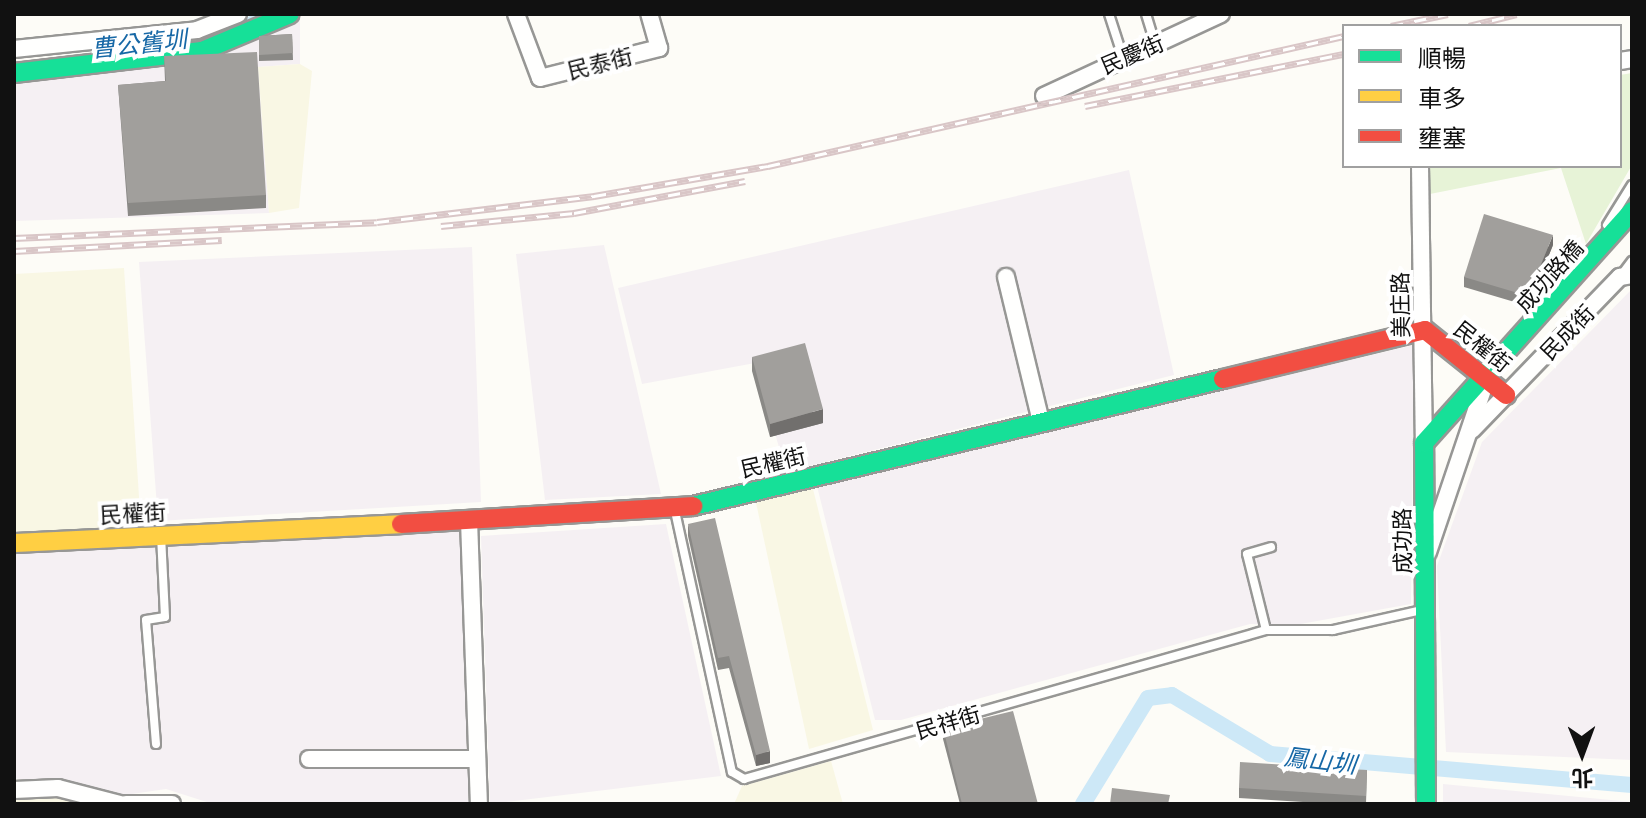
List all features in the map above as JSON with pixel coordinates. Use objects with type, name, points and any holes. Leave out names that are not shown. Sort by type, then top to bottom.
[{"type":"street","points":[[14,49],[197,30],[238,14]]},
{"type":"street","points":[[14,73],[202,51],[290,14]]},
{"type":"street","name":"民泰街","points":[[516,14],[540,78],[659,48],[649,14]]},
{"type":"street","name":"民慶街","points":[[1044,96],[1122,54],[1221,14]]},
{"type":"street","name":"美庄路","points":[[1420,168],[1425,330],[1424,443]]},
{"type":"street","name":"成功路橋","points":[[1492,374],[1632,211]]},
{"type":"street","name":"民成街","points":[[1472,430],[1626,276]]},
{"type":"street","points":[[1006,277],[1041,422]]},
{"type":"street","name":"民權街","points":[[14,543],[675,510],[1425,330],[1492,374],[1506,395]]},
{"type":"street","points":[[1426,558],[1492,374]]},
{"type":"street","points":[[1424,443],[1492,374]]},
{"type":"street","name":"成功路","points":[[1424,443],[1426,800]]},
{"type":"street","points":[[469,520],[479,804]]},
{"type":"street","points":[[309,759],[477,759]]},
{"type":"street","points":[[14,790],[58,788],[120,804]]},
{"type":"street","points":[[126,804],[172,804]]},
{"type":"lane","points":[[1109,14],[1122,54]]},
{"type":"lane","points":[[1146,14],[1155,43]]},
{"type":"lane","points":[[1492,374],[1487,358],[1590,248],[1632,185]]},
{"type":"lane","points":[[1626,276],[1632,261]]},
{"type":"lane","name":"民祥街","points":[[675,510],[732,772],[744,779],[1266,630],[1333,630],[1427,609]]},
{"type":"lane","points":[[156,744],[146,620],[165,617],[161,536]]},
{"type":"lane","points":[[1266,630],[1247,554],[1271,547]]},
{"type":"shaded area","points":[[300,14],[300,64],[258,67],[269,213],[14,221],[14,73],[227,48]]},
{"type":"shaded area","points":[[300,64],[312,71],[299,208],[269,213],[258,67]]},
{"type":"shaded area","points":[[1129,170],[1174,375],[786,472],[755,363],[642,384],[618,288]]},
{"type":"shaded area","points":[[604,245],[661,494],[545,500],[516,254]]},
{"type":"shaded area","points":[[472,247],[481,502],[158,521],[139,262]]},
{"type":"shaded area","points":[[124,268],[141,527],[14,533],[14,274]]},
{"type":"shaded area","points":[[1632,289],[1632,760],[1446,752],[1437,566],[1482,442]]},
{"type":"shaded area","points":[[1414,345],[1411,604],[1295,625],[1250,624],[901,720],[875,720],[817,486]]},
{"type":"shaded area","points":[[812,485],[873,730],[809,749],[755,498]]},
{"type":"shaded area","points":[[666,524],[721,776],[490,804],[481,536]]},
{"type":"shaded area","points":[[460,529],[469,804],[213,804],[166,789],[118,796],[14,778],[14,553]]},
{"type":"shaded area","points":[[831,761],[843,804],[734,804],[742,786]]},
{"type":"shaded area","points":[[1443,784],[1632,802],[1632,804],[1443,804]]},
{"type":"shaded area","points":[[55,795],[82,804],[14,804],[14,798]]},
{"type":"green space","points":[[1632,73],[1632,165],[1586,244],[1561,168],[1622,168],[1622,75]]},
{"type":"green space","points":[[1430,168],[1561,168],[1430,194]]},
{"type":"building","points":[[292,34],[293,53],[259,55],[259,36]]},
{"type":"building","points":[[257,52],[266,195],[128,203],[118,85],[166,81],[164,56]]},
{"type":"building","points":[[1484,214],[1553,235],[1528,296],[1464,277]]},
{"type":"building","points":[[805,343],[823,409],[770,424],[752,357]]},
{"type":"building","points":[[715,518],[770,751],[756,755],[729,656],[718,658],[688,524]]},
{"type":"building","points":[[1013,711],[1038,804],[962,804],[943,728]]},
{"type":"building","points":[[1240,762],[1367,770],[1366,796],[1239,788]]},
{"type":"building","points":[[1112,788],[1170,795],[1168,804],[1110,804]]},
{"type":"waterway","name":"曹公舊圳","points":[[112,47],[195,39],[261,14]]},
{"type":"waterway","name":"鳳山圳","points":[[1083,804],[1148,698],[1172,695],[1270,754],[1632,785]]},
{"type":"railway","points":[[1400,24],[1448,14]]},
{"type":"railway","points":[[1477,24],[1517,14]]},
{"type":"railway","points":[[14,238],[377,222],[594,196],[768,166],[1342,36]]},
{"type":"railway","points":[[1085,106],[1342,54]]},
{"type":"railway","points":[[441,226],[574,213],[745,181]]},
{"type":"railway","points":[[14,251],[222,240]]},
{"type":"traffic: fast","points":[[14,73],[202,51],[290,14]]},
{"type":"traffic: fast","points":[[1426,804],[1424,443],[1632,211]]},
{"type":"traffic: fast","points":[[693,506],[1223,379]]},
{"type":"traffic: slow","points":[[14,543],[401,524]]},
{"type":"traffic: jam","points":[[1223,379],[1425,330],[1506,395]]},
{"type":"traffic: jam","points":[[401,524],[693,506]]}]
